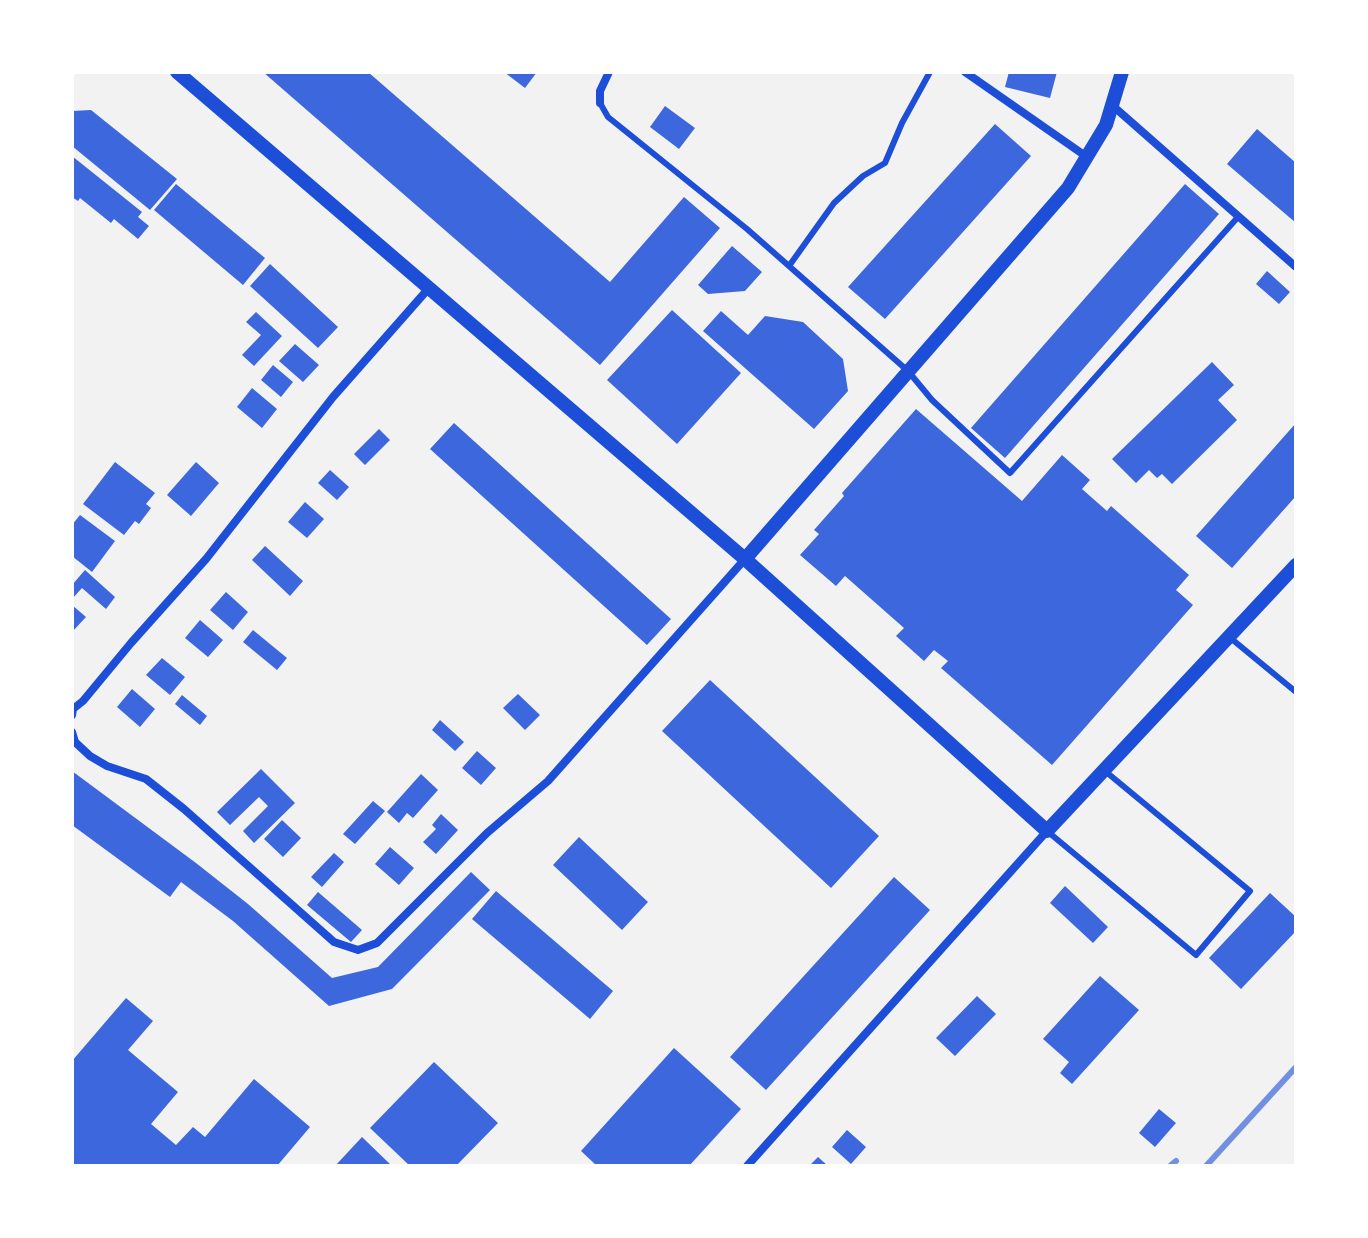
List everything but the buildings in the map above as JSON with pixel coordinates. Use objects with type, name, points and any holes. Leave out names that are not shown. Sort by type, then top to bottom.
[{"type":"street","points":[[177,72],[745,559],[1047,831]]},
{"type":"street","points":[[600,103],[600,91],[609,72]]},
{"type":"street","points":[[965,72],[1087,157]]},
{"type":"street","points":[[72,732],[75,742],[90,756],[107,766],[146,779],[184,809],[334,942],[358,950],[377,943],[487,833],[548,781],[1068,188],[1106,125],[1122,72]]},
{"type":"street","points":[[1113,106],[1296,267]]},
{"type":"street","points":[[72,715],[73,709],[206,559],[333,397],[429,288]]},
{"type":"street","points":[[747,1166],[1047,831],[1296,565]]},
{"type":"lane","points":[[789,266],[834,203],[863,176],[885,163],[902,123],[930,72]]},
{"type":"lane","points":[[600,103],[608,117],[789,266],[908,371],[932,400],[1010,473],[1238,217]]},
{"type":"lane","points":[[1228,636],[1296,692]]},
{"type":"lane","points":[[1047,831],[1196,955],[1250,891],[1105,771]]},
{"type":"railway","points":[[1206,1166],[1296,1067]]},
{"type":"railway","points":[[1170,1166],[1176,1161]]}]
